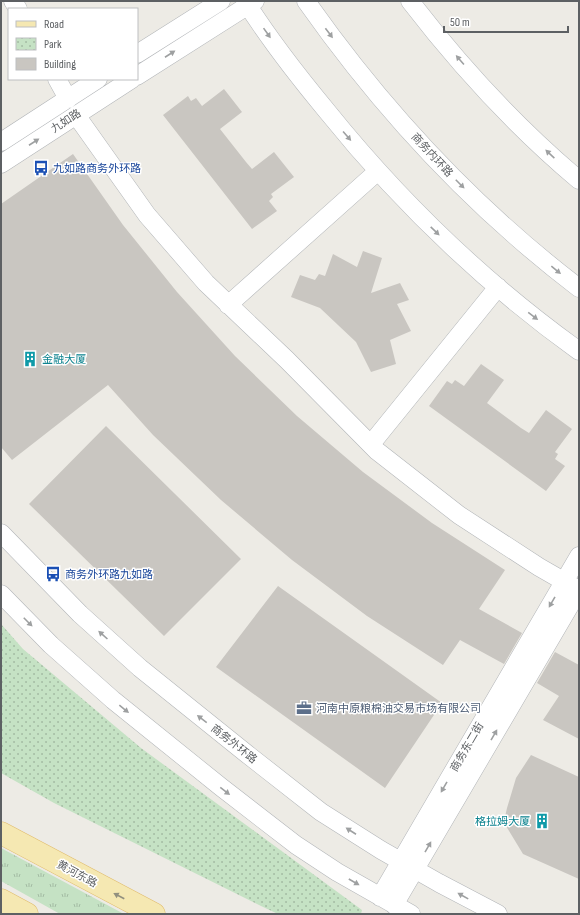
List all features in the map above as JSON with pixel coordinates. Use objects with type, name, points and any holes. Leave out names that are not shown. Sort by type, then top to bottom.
[{"type":"main road","name":"黄河东路","points":[[1,833],[154,914]]},
{"type":"main road","points":[[1,900],[27,914]]},
{"type":"street","points":[[138,53],[221,1]]},
{"type":"street","name":"商务内环路","points":[[306,1],[379,96],[439,163],[510,231],[579,288]]},
{"type":"street","points":[[410,1],[459,60],[500,105],[579,180]]},
{"type":"street","points":[[138,75],[249,2],[278,49],[306,86],[340,128],[402,198],[476,269],[525,310],[579,351]]},
{"type":"street","points":[[58,80],[68,98]]},
{"type":"street","name":"九如路","points":[[1,142],[96,80]]},
{"type":"street","name":"九如路","points":[[1,164],[130,80]]},
{"type":"street","points":[[76,115],[147,214],[206,284],[287,360],[378,451],[459,515],[539,567],[575,588]]},
{"type":"street","points":[[228,305],[378,171]]},
{"type":"street","points":[[371,444],[498,287]]},
{"type":"street","name":"商务外环路","points":[[1,533],[80,614],[152,678],[240,749],[322,812],[381,850],[486,909],[498,914]]},
{"type":"street","name":"商务东二街","points":[[387,901],[575,588],[579,556]]},
{"type":"street","points":[[1,594],[51,645],[113,700],[296,845],[337,872],[411,914]]},
{"type":"green space","points":[[1,624],[23,649],[141,748],[362,910],[361,914],[278,914],[54,803],[1,773]]},
{"type":"green space","points":[[1,848],[124,914],[60,914],[1,881]]},
{"type":"building","points":[[224,89],[242,112],[220,129],[246,162],[252,169],[274,152],[294,177],[271,194],[273,197],[269,201],[277,211],[252,229],[163,115],[188,96],[191,101],[196,98],[202,106]]},
{"type":"building","points":[[73,154],[123,225],[177,292],[235,356],[297,416],[363,472],[432,523],[505,570],[479,609],[522,633],[504,664],[460,640],[443,665],[367,616],[292,560],[221,500],[153,435],[108,385],[12,460],[1,447],[1,204]]},
{"type":"building","points":[[363,251],[382,258],[371,293],[400,283],[409,300],[397,304],[411,331],[390,340],[396,364],[371,372],[356,342],[320,308],[291,297],[300,275],[315,280],[319,274],[325,276],[333,254],[357,267]]},
{"type":"building","points":[[481,364],[504,380],[487,403],[521,428],[529,433],[546,410],[572,429],[555,452],[558,454],[555,459],[565,466],[546,491],[429,406],[447,381],[452,384],[455,380],[464,386]]},
{"type":"building","points":[[106,426],[241,559],[164,636],[29,504]]},
{"type":"building","points":[[278,586],[442,703],[385,788],[216,667]]},
{"type":"building","points":[[555,652],[579,665],[579,739],[543,720],[559,696],[537,683]]},
{"type":"building","name":"格拉姆大厦","points":[[531,755],[579,777],[579,879],[523,854],[506,826],[505,817],[516,778]]},
{"type":"place","name":"九如路商务外环路","points":[[41,168]]},
{"type":"place","name":"金融大厦","points":[[30,359]]},
{"type":"place","name":"商务外环路九如路","points":[[53,574]]},
{"type":"place","name":"河南中原粮棉油交易市场有限公司","points":[[304,708]]},
{"type":"place","name":"格拉姆大厦","points":[[542,821]]}]
